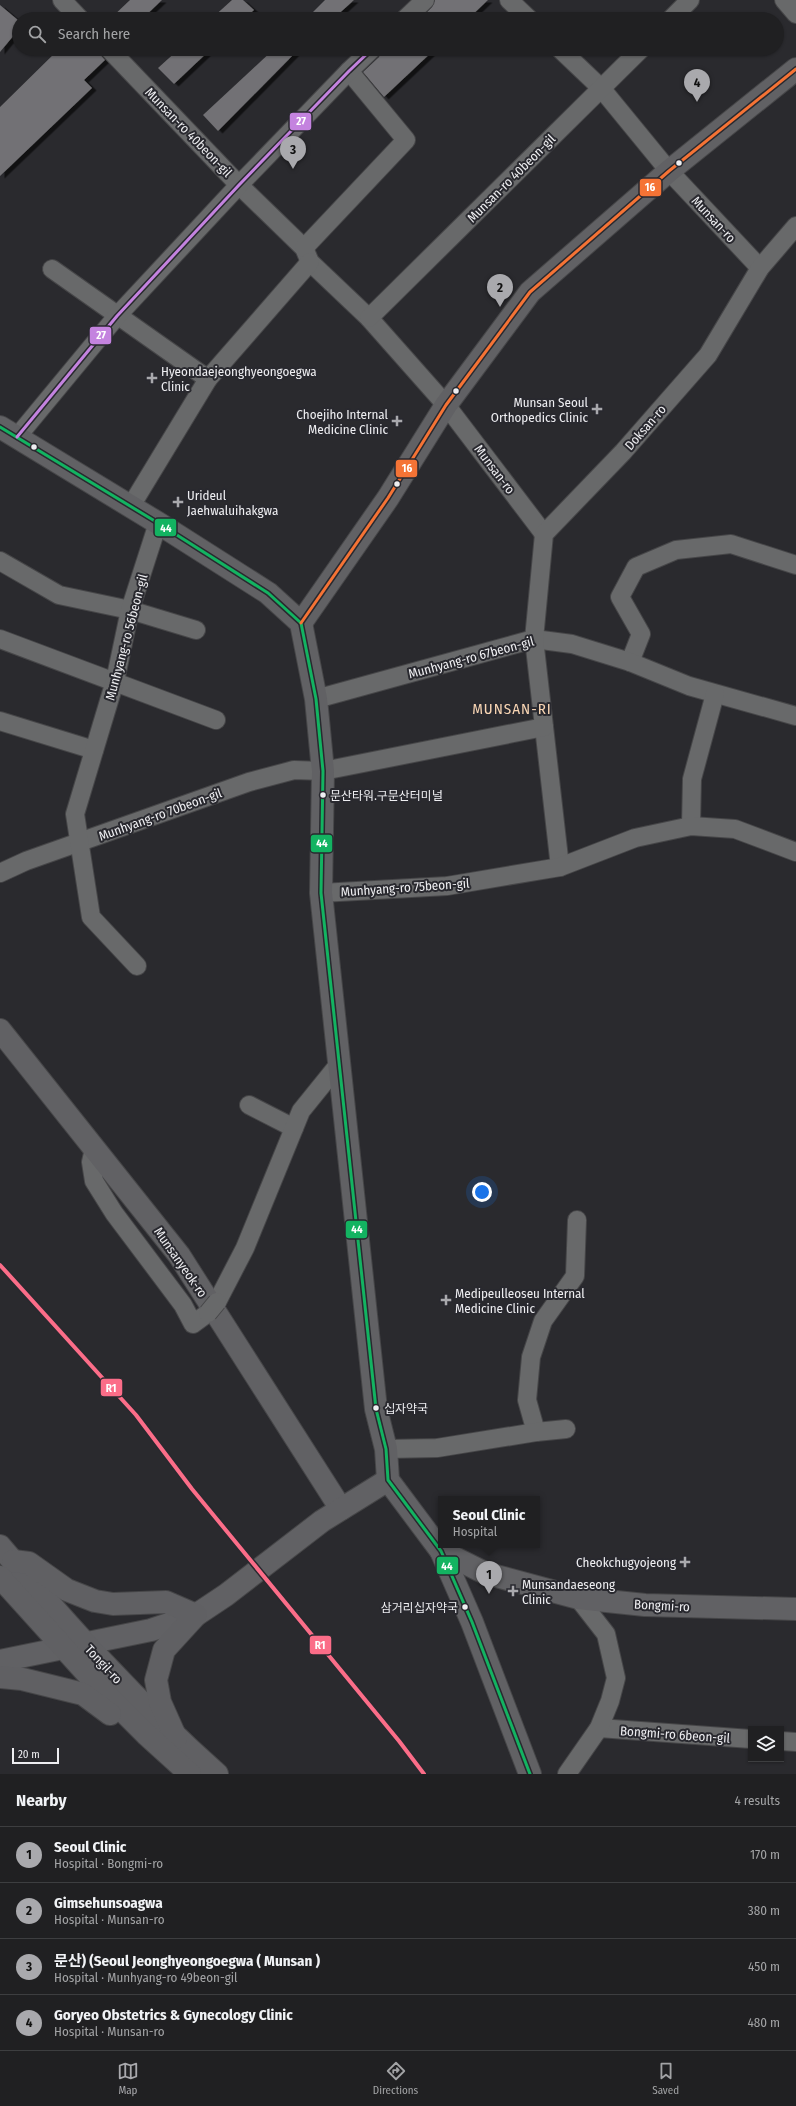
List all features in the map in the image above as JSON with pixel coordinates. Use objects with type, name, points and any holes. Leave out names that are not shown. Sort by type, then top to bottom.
[{"type":"main road","points":[[300,623],[388,498],[446,405],[530,292],[669,171],[796,69]]},
{"type":"main road","points":[[9,432],[131,506],[268,593],[300,623],[316,699],[323,771],[321,893],[376,1409],[386,1449],[388,1480],[438,1547]]},
{"type":"main road","name":"Munsanyeok-ro","points":[[0,1030],[179,1255],[341,1508]]},
{"type":"main road","points":[[176,1738],[160,1702],[156,1680],[164,1650],[196,1615],[226,1595],[341,1508],[388,1480]]},
{"type":"main road","points":[[439,1548],[472,1622],[530,1774]]},
{"type":"main road","name":"Bongmi-ro","points":[[441,1551],[485,1573],[578,1598],[645,1605],[796,1609]]},
{"type":"main road","points":[[4,1561],[29,1563],[67,1590],[95,1601],[113,1604],[166,1602],[196,1615]]},
{"type":"main road","name":"Tongil-ro","points":[[4,1561],[176,1738],[217,1774]]},
{"type":"main road","name":"Tongil-ro","points":[[4,1561],[62,1647],[146,1734],[190,1774]]},
{"type":"main road","points":[[0,1661],[62,1647],[85,1644],[151,1630],[196,1615]]},
{"type":"main road","points":[[0,1677],[36,1681],[83,1694],[128,1728],[146,1734]]},
{"type":"street","points":[[62,0],[73,12]]},
{"type":"street","points":[[412,12],[425,0]]},
{"type":"street","points":[[509,0],[522,12]]},
{"type":"street","points":[[678,12],[690,0]]},
{"type":"street","points":[[784,0],[796,14]]},
{"type":"street","name":"Munsan-ro 40beon-gil","points":[[116,56],[369,318],[446,405]]},
{"type":"street","points":[[9,432],[239,185],[348,71],[364,56]]},
{"type":"street","name":"Munsan-ro","points":[[567,56],[601,88],[669,171],[760,268]]},
{"type":"street","name":"Munsan-ro 40beon-gil","points":[[369,318],[634,56]]},
{"type":"street","points":[[131,506],[208,379],[307,255],[406,140],[348,71]]},
{"type":"street","name":"Doksan-ro","points":[[544,534],[624,452],[708,355],[760,268],[796,226]]},
{"type":"street","points":[[52,269],[208,379]]},
{"type":"street","name":"Munsan-ro","points":[[446,405],[544,534]]},
{"type":"street","name":"Munhyang-ro 56beon-gil","points":[[137,966],[91,917],[75,814],[115,681],[130,610],[158,523]]},
{"type":"street","points":[[544,534],[534,639],[560,867]]},
{"type":"street","points":[[630,662],[641,634],[620,597],[636,567],[676,550],[731,544],[796,565]]},
{"type":"street","points":[[0,561],[59,596],[130,610],[196,630]]},
{"type":"street","points":[[0,639],[216,720]]},
{"type":"street","name":"Munhyang-ro 67beon-gil","points":[[316,699],[534,639],[572,644],[630,662],[689,686],[796,716]]},
{"type":"street","points":[[691,826],[692,779],[715,694]]},
{"type":"street","points":[[0,721],[94,750]]},
{"type":"street","name":"Munhyang-ro 70beon-gil","points":[[0,873],[26,861],[249,782],[294,770],[323,771],[544,727]]},
{"type":"street","name":"Munhyang-ro 75beon-gil","points":[[321,893],[447,886],[560,867],[635,838],[691,826],[735,829],[796,852]]},
{"type":"street","points":[[94,1149],[91,1162],[94,1181],[114,1212],[183,1305],[193,1324],[212,1308],[245,1248],[301,1111],[339,1064]]},
{"type":"street","points":[[249,1105],[294,1128]]},
{"type":"street","points":[[536,1432],[527,1400],[531,1357],[543,1321],[575,1276],[577,1220]]},
{"type":"street","points":[[386,1449],[437,1448],[536,1432],[566,1429]]},
{"type":"street","name":"Bongmi-ro 6beon-gil","points":[[567,1774],[599,1728],[610,1701],[616,1678],[606,1634],[578,1598]]},
{"type":"street","name":"Bongmi-ro 6beon-gil","points":[[599,1728],[748,1739]]},
{"type":"street","points":[[784,1741],[796,1742]]},
{"type":"building","points":[[130,0],[162,0],[149,12],[117,12]]},
{"type":"building","points":[[232,0],[243,0],[254,10],[252,12],[219,12]]},
{"type":"building","points":[[325,0],[354,0],[341,12],[313,12]]},
{"type":"building","points":[[435,0],[488,0],[475,12],[427,12],[432,7]]},
{"type":"building","points":[[0,5],[12,15],[12,37],[0,52]]},
{"type":"building","points":[[52,56],[101,56],[105,60],[84,80],[92,88],[0,176],[0,107]]},
{"type":"building","points":[[171,56],[204,56],[174,84],[158,68]]},
{"type":"building","points":[[266,56],[292,56],[218,131],[203,115]]},
{"type":"building","points":[[428,56],[384,97],[363,72],[379,57]]},
{"type":"transit line","name":"27","points":[[17,437],[117,316],[239,185],[365,56]]},
{"type":"transit line","name":"16","points":[[301,623],[388,498],[446,405],[530,292],[669,171],[796,69]]},
{"type":"transit line","name":"44","points":[[0,427],[158,523],[268,593],[301,623],[316,699],[323,771],[321,893],[376,1409],[386,1449],[388,1480],[438,1547]]},
{"type":"transit line","name":"R1","points":[[0,1265],[136,1415],[192,1489],[399,1741],[424,1774]]},
{"type":"transit line","name":"44","points":[[439,1548],[472,1622],[530,1774]]},
{"type":"place","name":"Goryeo Obstetrics & Gynecology Clinic","points":[[697,102]]},
{"type":"place","name":"문산) (Seoul Jeonghyeongoegwa ( Munsan )","points":[[293,169]]},
{"type":"place","name":"Gimsehunsoagwa","points":[[500,307]]},
{"type":"place","name":"Hyeondaejeonghyeongoegwa Clinic","points":[[152,378]]},
{"type":"place","name":"Munsan Seoul Orthopedics Clinic","points":[[597,409]]},
{"type":"place","name":"Choejiho Internal Medicine Clinic","points":[[397,421]]},
{"type":"place","name":"Urideul Jaehwaluihakgwa","points":[[178,502]]},
{"type":"place","name":"문산타워.구문산터미널","points":[[323,795]]},
{"type":"place","name":"Medipeulleoseu Internal Medicine Clinic","points":[[446,1300]]},
{"type":"place","name":"십자약국","points":[[376,1408]]},
{"type":"place","name":"Cheokchugyojeong","points":[[685,1562]]},
{"type":"place","name":"Munsandaeseong Clinic","points":[[513,1591]]},
{"type":"place","name":"Seoul Clinic","points":[[489,1594]]},
{"type":"place","name":"삼거리십자약국","points":[[465,1607]]},
{"type":"district","name":"MUNSAN-RI","points":[[512,709]]}]
